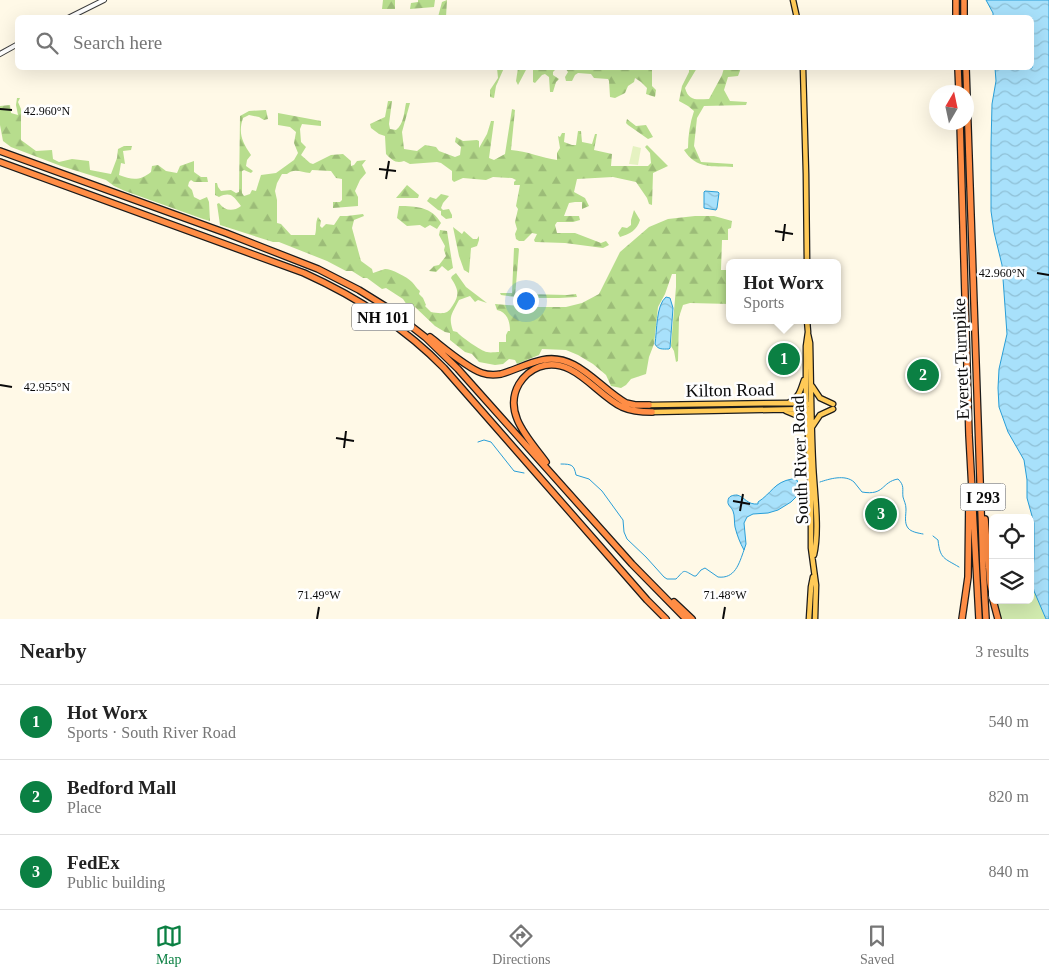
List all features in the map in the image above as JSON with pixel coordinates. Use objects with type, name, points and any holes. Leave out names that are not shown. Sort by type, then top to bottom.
[{"type":"highway","points":[[956,0],[956,15]]},
{"type":"highway","points":[[964,0],[964,15]]},
{"type":"highway","points":[[958,70],[958,85]]},
{"type":"highway","name":"Everett Turnpike","points":[[966,70],[986,619]]},
{"type":"highway","name":"Everett Turnpike","points":[[960,130],[969,435],[979,619]]},
{"type":"highway","name":"NH 101","points":[[0,151],[308,264],[359,290],[403,319],[458,369],[632,564],[686,619]]},
{"type":"highway","name":"NH 101","points":[[0,162],[304,273],[339,290],[379,314],[410,337],[444,368],[647,600],[666,619]]},
{"type":"highway","points":[[403,319],[482,374],[501,374],[539,360],[562,360],[578,367],[626,403],[650,405]]},
{"type":"highway","points":[[561,484],[519,424],[514,412],[514,399],[518,386],[530,372],[536,368],[549,365],[562,366],[568,368],[620,406],[632,410],[652,412]]},
{"type":"highway","name":"I 293","points":[[962,619],[966,598],[968,566],[969,435]]},
{"type":"highway","name":"I 293","points":[[979,440],[989,570]]},
{"type":"highway","points":[[632,564],[692,619]]},
{"type":"highway","points":[[647,600],[660,619]]},
{"type":"highway","name":"I 293","points":[[994,604],[998,619]]},
{"type":"main road","points":[[793,0],[796,15]]},
{"type":"main road","points":[[803,70],[807,259]]},
{"type":"main road","name":"South River Road","points":[[807,324],[811,383],[809,406],[811,548],[816,585],[815,619]]},
{"type":"main road","name":"South River Road","points":[[808,332],[806,342],[806,374],[809,406]]},
{"type":"main road","points":[[787,403],[798,395],[806,374]]},
{"type":"main road","points":[[780,410],[796,415],[809,428],[820,415],[833,406],[820,398],[811,383]]},
{"type":"main road","name":"Kilton Road","points":[[650,405],[787,403],[809,406]]},
{"type":"main road","name":"Kilton Road","points":[[652,412],[780,410],[809,406]]},
{"type":"main road","name":"South River Road","points":[[809,619],[811,587],[814,575]]},
{"type":"main road","points":[[815,610],[820,618]]},
{"type":"street","points":[[74,15],[104,0]]},
{"type":"street","points":[[0,55],[15,46]]},
{"type":"green space","points":[[383,0],[395,0],[395,9],[382,9]]},
{"type":"green space","points":[[418,0],[435,0],[434,7],[410,9],[411,3],[418,2]]},
{"type":"green space","points":[[447,0],[446,15],[439,15],[442,2]]},
{"type":"green space","points":[[497,70],[503,70],[496,86],[494,98],[490,97],[490,90],[498,78]]},
{"type":"green space","points":[[518,70],[526,70],[518,85],[516,81]]},
{"type":"green space","points":[[533,70],[555,70],[553,75],[559,79],[553,92],[550,92],[549,77],[545,74],[535,83],[533,82]]},
{"type":"green space","points":[[566,70],[652,70],[652,86],[656,90],[655,97],[646,94],[647,88],[635,78],[625,93],[615,98],[610,97],[608,79],[594,78],[591,74],[578,73],[572,81],[566,81],[565,77],[568,72]]},
{"type":"green space","points":[[689,70],[696,70],[685,88],[689,96],[694,99],[709,99],[723,70],[740,70],[738,76],[728,77],[724,90],[730,101],[747,102],[746,105],[704,106],[697,118],[694,146],[701,162],[733,164],[733,167],[711,166],[699,163],[694,161],[684,150],[688,148],[688,138],[694,111],[679,101],[682,86]]},
{"type":"green space","points":[[17,98],[20,98],[18,102],[21,109],[21,140],[36,151],[52,150],[53,159],[59,162],[72,159],[89,161],[90,170],[111,174],[118,149],[124,146],[132,146],[131,150],[123,151],[125,164],[121,163],[119,175],[136,179],[151,172],[152,166],[158,165],[166,171],[177,173],[180,166],[194,161],[194,172],[201,177],[207,177],[208,182],[194,182],[191,180],[188,186],[192,190],[194,197],[200,200],[207,197],[210,221],[125,191],[106,180],[61,166],[11,147],[3,141],[0,125],[0,106],[10,105],[11,113],[18,115]]},
{"type":"green space","points":[[388,101],[392,101],[390,129],[396,130],[402,121],[406,103],[410,103],[402,132],[404,149],[417,151],[425,145],[436,147],[439,151],[455,157],[460,155],[461,147],[455,142],[456,137],[463,141],[477,140],[479,141],[479,148],[487,134],[491,121],[494,121],[489,158],[494,160],[505,154],[512,109],[515,110],[511,150],[557,160],[557,153],[560,148],[558,136],[560,137],[562,133],[565,133],[564,142],[576,145],[578,131],[581,131],[582,142],[592,144],[595,134],[597,134],[594,150],[612,154],[611,166],[648,166],[651,163],[650,153],[645,147],[647,145],[668,166],[653,173],[652,205],[649,204],[636,182],[613,177],[577,179],[574,192],[585,198],[589,206],[582,209],[582,202],[569,203],[564,216],[579,216],[580,220],[557,222],[555,225],[557,233],[575,233],[601,243],[606,241],[609,245],[603,248],[565,243],[535,242],[537,234],[532,233],[524,241],[519,241],[516,239],[517,229],[515,222],[520,185],[514,185],[516,180],[493,177],[486,180],[463,178],[454,182],[452,180],[452,171],[441,163],[410,164],[404,161],[396,162],[392,160],[386,154],[385,136],[371,128],[370,124],[385,117]]},
{"type":"green space","points":[[266,110],[268,119],[264,120],[249,115],[243,118],[242,137],[251,155],[247,160],[246,166],[253,171],[251,173],[242,171],[242,193],[244,196],[250,194],[252,190],[256,191],[261,175],[276,173],[294,160],[298,153],[294,143],[296,132],[290,127],[278,125],[278,113],[321,121],[321,126],[302,124],[300,129],[301,142],[306,147],[301,155],[313,164],[331,155],[343,154],[351,161],[351,166],[357,161],[366,160],[362,165],[366,173],[355,191],[358,197],[358,206],[333,208],[333,202],[340,202],[342,200],[342,179],[336,178],[331,171],[312,170],[310,173],[292,171],[282,174],[277,183],[275,191],[277,223],[281,224],[291,235],[315,235],[318,217],[322,228],[326,224],[334,225],[340,216],[363,214],[364,216],[354,220],[352,228],[361,261],[372,269],[373,273],[388,269],[407,278],[420,291],[419,294],[423,298],[425,306],[431,312],[445,313],[453,305],[457,298],[457,292],[451,278],[456,273],[466,287],[487,303],[478,300],[475,302],[470,296],[459,300],[451,318],[453,331],[484,351],[499,352],[499,342],[506,342],[506,335],[510,331],[507,318],[497,310],[495,304],[566,307],[582,303],[599,294],[620,252],[649,227],[668,219],[714,216],[732,221],[731,228],[728,229],[728,240],[722,240],[721,270],[726,270],[726,304],[690,303],[683,305],[679,317],[678,361],[676,362],[671,346],[676,287],[676,274],[672,274],[658,307],[654,344],[646,374],[631,379],[621,388],[611,386],[606,375],[593,364],[566,350],[542,349],[539,355],[517,364],[515,360],[509,359],[503,364],[495,365],[479,362],[472,354],[465,352],[450,340],[450,333],[435,326],[415,307],[407,305],[403,299],[386,288],[382,289],[367,278],[363,278],[352,271],[346,271],[327,261],[279,242],[273,242],[220,225],[217,204],[219,203],[229,210],[241,206],[232,196],[223,195],[219,197],[215,195],[215,183],[217,183],[221,191],[231,190],[236,193],[239,192],[240,116],[249,111]]},
{"type":"green space","points":[[627,119],[636,126],[646,125],[653,137],[648,139],[628,125],[626,123]]},
{"type":"green space","points":[[633,146],[641,148],[638,165],[629,164]]},
{"type":"green space","points":[[407,185],[419,195],[418,198],[396,198]]},
{"type":"green space","points":[[441,194],[449,196],[441,208],[443,210],[449,209],[452,218],[446,219],[441,215],[441,211],[427,201],[430,197],[436,199]]},
{"type":"green space","points":[[399,206],[423,208],[433,214],[441,223],[437,229],[430,225],[425,228],[420,225],[407,226],[397,218]]},
{"type":"green space","points":[[634,210],[640,220],[639,223],[633,231],[620,237],[618,233],[622,227],[627,228],[631,225]]},
{"type":"green space","points":[[453,227],[462,234],[464,231],[473,239],[477,239],[479,236],[477,246],[471,248],[469,273],[464,270],[459,256]]},
{"type":"green space","points":[[440,230],[447,231],[453,268],[448,271],[442,266],[436,272],[429,271],[434,266],[439,265],[446,256],[445,246],[439,235]]},
{"type":"green space","points":[[514,248],[519,249],[515,297],[501,295],[500,293],[512,293]]},
{"type":"green space","points":[[526,294],[576,294],[577,297],[527,298]]},
{"type":"green space","points":[[1034,588],[1046,619],[998,619],[994,604],[1034,604]]},
{"type":"water","points":[[986,0],[1049,0],[1049,619],[1046,619],[1034,591],[1034,514],[1031,514],[1027,498],[1024,460],[1008,432],[999,407],[999,369],[1007,334],[1002,265],[991,211],[992,104],[996,81],[995,70],[1034,70],[1034,15],[993,15]]},
{"type":"water","points":[[705,191],[719,193],[716,210],[704,208]]},
{"type":"water","points":[[666,297],[670,298],[673,308],[670,348],[663,349],[655,344],[660,306]]},
{"type":"water","points":[[792,479],[797,480],[799,487],[796,497],[791,502],[778,510],[753,514],[747,517],[744,523],[746,544],[744,550],[736,530],[734,513],[728,502],[729,498],[737,495],[751,503],[758,504],[777,485]]},
{"type":"waterway","points":[[478,442],[484,440],[491,442],[514,471],[524,473]]},
{"type":"waterway","points":[[561,464],[572,466],[576,475],[589,479],[602,491],[623,520],[627,539],[667,579],[676,579],[682,572],[696,576],[705,568],[718,577],[729,576],[736,570],[744,550]]},
{"type":"waterway","points":[[820,482],[846,478],[854,482],[862,492],[869,493],[875,492],[898,479],[902,486],[907,526],[909,529],[923,534]]},
{"type":"waterway","points":[[798,485],[804,485]]},
{"type":"waterway","points":[[933,536],[938,540],[942,555],[959,567]]},
{"type":"place","name":"Hot Worx","points":[[784,359]]},
{"type":"place","name":"Bedford Mall","points":[[923,375]]},
{"type":"place","name":"FedEx","points":[[881,514]]}]
